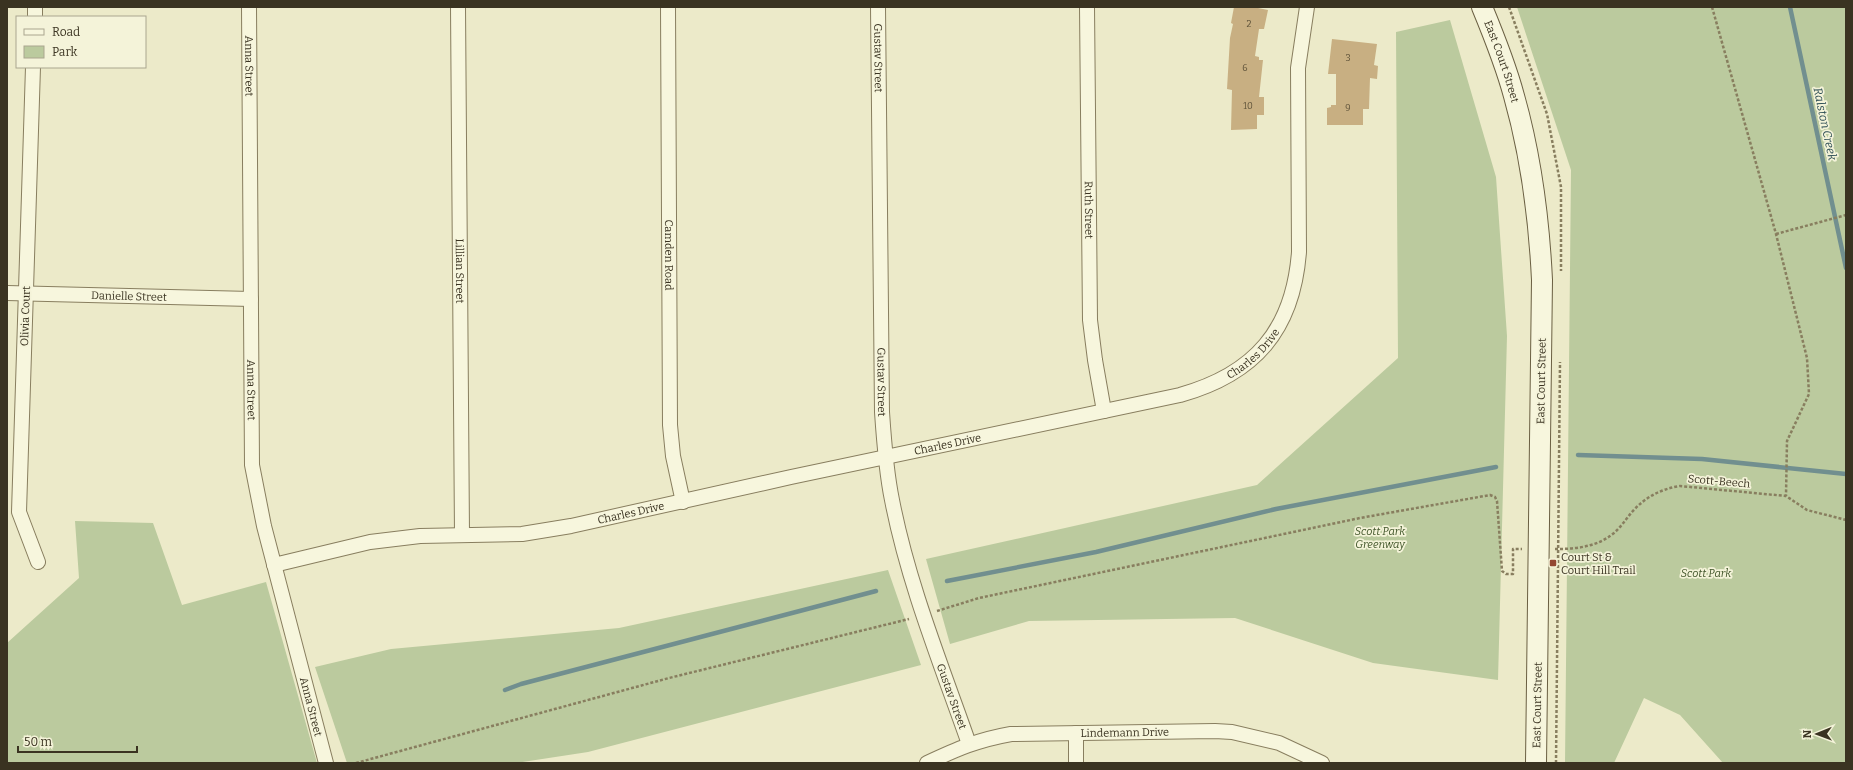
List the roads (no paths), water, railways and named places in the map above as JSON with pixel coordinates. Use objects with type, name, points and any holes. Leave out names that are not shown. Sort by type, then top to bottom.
[{"type":"street","name":"Anna Street","points":[[249,7],[252,465],[264,526],[326,763]]},
{"type":"street","name":"Lillian Street","points":[[458,7],[462,535]]},
{"type":"street","name":"Camden Road","points":[[668,7],[670,425],[673,456],[683,502]]},
{"type":"street","name":"Gustav Street","points":[[878,7],[882,412],[885,457],[892,501],[903,544],[924,615],[969,744]]},
{"type":"street","name":"Ruth Street","points":[[1087,7],[1090,320],[1104,411]]},
{"type":"street","name":"Charles Drive","points":[[274,565],[370,542],[420,536],[522,534],[571,526],[885,457],[1180,395],[1205,388],[1223,380],[1260,353],[1284,318],[1297,276],[1298,68],[1307,7]]},
{"type":"street","name":"East Court Street","points":[[1482,7],[1500,51],[1514,96],[1533,179],[1540,233],[1542,280],[1536,763]]},
{"type":"street","name":"Olivia Court","points":[[33,68],[19,512],[38,562]]},
{"type":"street","name":"Danielle Street","points":[[7,292],[25,294],[251,300]]},
{"type":"street","name":"Lindemann Drive","points":[[927,763],[969,744],[988,738],[1011,734],[1215,731],[1232,732],[1279,743],[1322,763]]},
{"type":"street","points":[[1076,733],[1076,763]]},
{"type":"waterway","name":"Ralston Creek","points":[[1790,7],[1846,268]]},
{"type":"waterway","points":[[1578,455],[1702,459],[1846,474]]},
{"type":"waterway","points":[[947,581],[1096,552],[1276,509],[1496,467]]},
{"type":"waterway","points":[[505,690],[521,684],[876,591]]},
{"type":"place","name":"Court St & Court Hill Trail","points":[[1553,563]]},
{"type":"park label","name":"Scott Park Greenway","points":[[1380,537]]},
{"type":"park label","name":"Scott Park","points":[[1706,573]]}]
